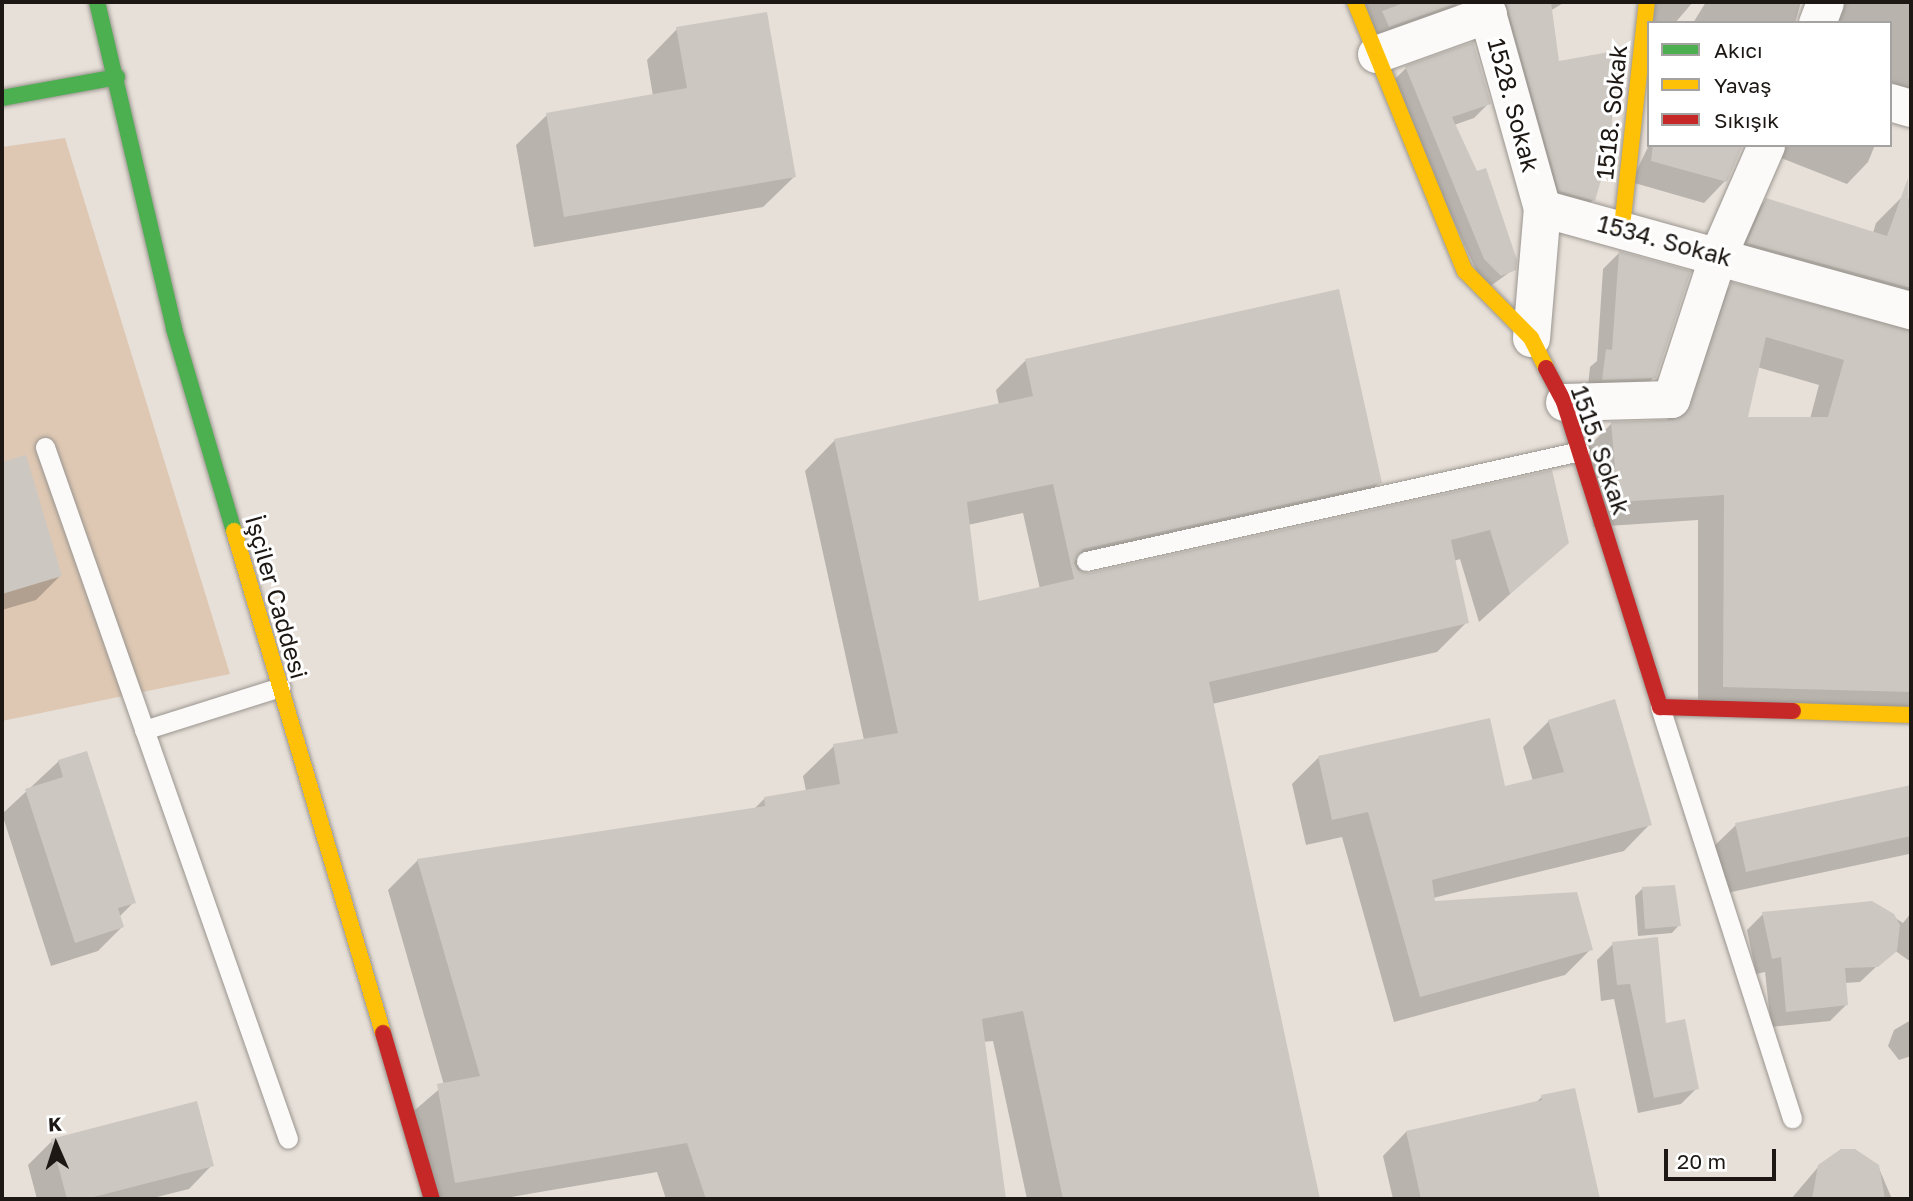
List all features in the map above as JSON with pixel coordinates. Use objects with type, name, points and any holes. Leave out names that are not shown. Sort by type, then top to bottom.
[{"type":"street","name":"İşçiler Caddesi","points":[[97,2],[117,77],[174,329],[432,1199]]},
{"type":"street","name":"1515. Sokak","points":[[1355,2],[1465,271],[1531,338],[1564,402],[1660,707]]},
{"type":"street","name":"1518. Sokak","points":[[1622,227],[1647,2]]},
{"type":"street","points":[[1818,21],[1825,2]]},
{"type":"street","points":[[1376,54],[1486,8]]},
{"type":"street","name":"1528. Sokak","points":[[1486,8],[1542,208]]},
{"type":"street","points":[[2,98],[117,77]]},
{"type":"street","points":[[1892,103],[1911,108]]},
{"type":"street","points":[[1564,402],[1671,399],[1718,255],[1765,147]]},
{"type":"street","points":[[1531,338],[1542,208]]},
{"type":"street","name":"1534. Sokak","points":[[1542,208],[1622,227],[1911,310]]},
{"type":"street","points":[[1660,707],[1911,715]]},
{"type":"lane","points":[[45,447],[288,1139]]},
{"type":"lane","points":[[1086,561],[1580,451]]},
{"type":"lane","points":[[144,730],[280,687]]},
{"type":"lane","points":[[1660,707],[1792,1118]]},
{"type":"shaded area","points":[[65,138],[230,674],[2,721],[2,147]]},
{"type":"building","points":[[1406,2],[1460,2],[1389,27],[1382,11]]},
{"type":"building","points":[[1506,2],[1551,2],[1559,61],[1620,50],[1608,156],[1595,201],[1559,191]]},
{"type":"building","points":[[767,12],[796,177],[564,217],[546,113],[687,88],[676,27]]},
{"type":"building","points":[[1473,42],[1491,104],[1452,117],[1477,171],[1486,168],[1517,260],[1516,270],[1501,276],[1484,259],[1405,66]]},
{"type":"building","points":[[1653,147],[1742,147],[1727,182],[1651,161]]},
{"type":"building","points":[[1908,178],[1911,288],[1747,243],[1766,198],[1887,236]]},
{"type":"building","points":[[1619,251],[1691,271],[1656,378],[1602,380],[1606,349],[1612,350]]},
{"type":"building","points":[[1731,282],[1911,330],[1911,692],[1723,687],[1724,495],[1618,502],[1611,422],[1672,420],[1684,415]],"holes":[[[1766,337],[1844,360],[1828,417],[1748,417]]]},
{"type":"building","points":[[1339,289],[1382,483],[1083,549],[1074,563],[1078,570],[1089,573],[1552,470],[1569,543],[1510,594],[1490,530],[1451,540],[1469,623],[1209,682],[1320,1199],[1063,1199],[1023,1011],[982,1019],[1006,1199],[706,1199],[687,1143],[455,1183],[437,1084],[480,1076],[417,859],[765,806],[764,797],[840,784],[833,744],[898,733],[834,439],[1033,396],[1025,359]],"holes":[[[1053,484],[1074,579],[979,601],[967,502]]]},
{"type":"building","points":[[26,455],[62,576],[2,594],[2,462]]},
{"type":"building","points":[[1615,699],[1652,825],[1432,880],[1435,901],[1577,892],[1593,950],[1420,997],[1368,812],[1332,820],[1318,756],[1490,718],[1505,786],[1564,772],[1548,720]]},
{"type":"building","points":[[87,751],[136,903],[118,908],[124,927],[75,943],[25,789],[63,777],[58,760]]},
{"type":"building","points":[[1911,785],[1911,836],[1746,872],[1735,823]]},
{"type":"building","points":[[1675,885],[1681,926],[1645,929],[1642,887]]},
{"type":"building","points":[[1872,901],[1894,914],[1900,925],[1897,951],[1878,967],[1845,968],[1848,1005],[1786,1012],[1781,957],[1772,959],[1762,912]]},
{"type":"building","points":[[1658,937],[1666,1023],[1685,1019],[1699,1089],[1654,1098],[1630,984],[1617,985],[1612,942]]},
{"type":"building","points":[[1575,1088],[1600,1199],[1421,1199],[1406,1131],[1542,1100],[1541,1095]]},
{"type":"building","points":[[197,1101],[214,1166],[86,1199],[67,1199],[51,1139]]},
{"type":"building","points":[[1841,1149],[1855,1149],[1879,1165],[1885,1199],[1812,1199],[1818,1165]]},
{"type":"traffic: fast","points":[[97,2],[174,329],[234,531]]},
{"type":"traffic: fast","points":[[2,98],[117,77]]},
{"type":"traffic: slow","points":[[1355,2],[1465,271],[1531,338],[1546,368]]},
{"type":"traffic: slow","points":[[1622,227],[1647,2]]},
{"type":"traffic: slow","points":[[234,531],[383,1033]]},
{"type":"traffic: slow","points":[[1793,711],[1911,715]]},
{"type":"traffic: jam","points":[[1546,368],[1564,402],[1660,707],[1793,711]]},
{"type":"traffic: jam","points":[[383,1033],[432,1199]]}]
